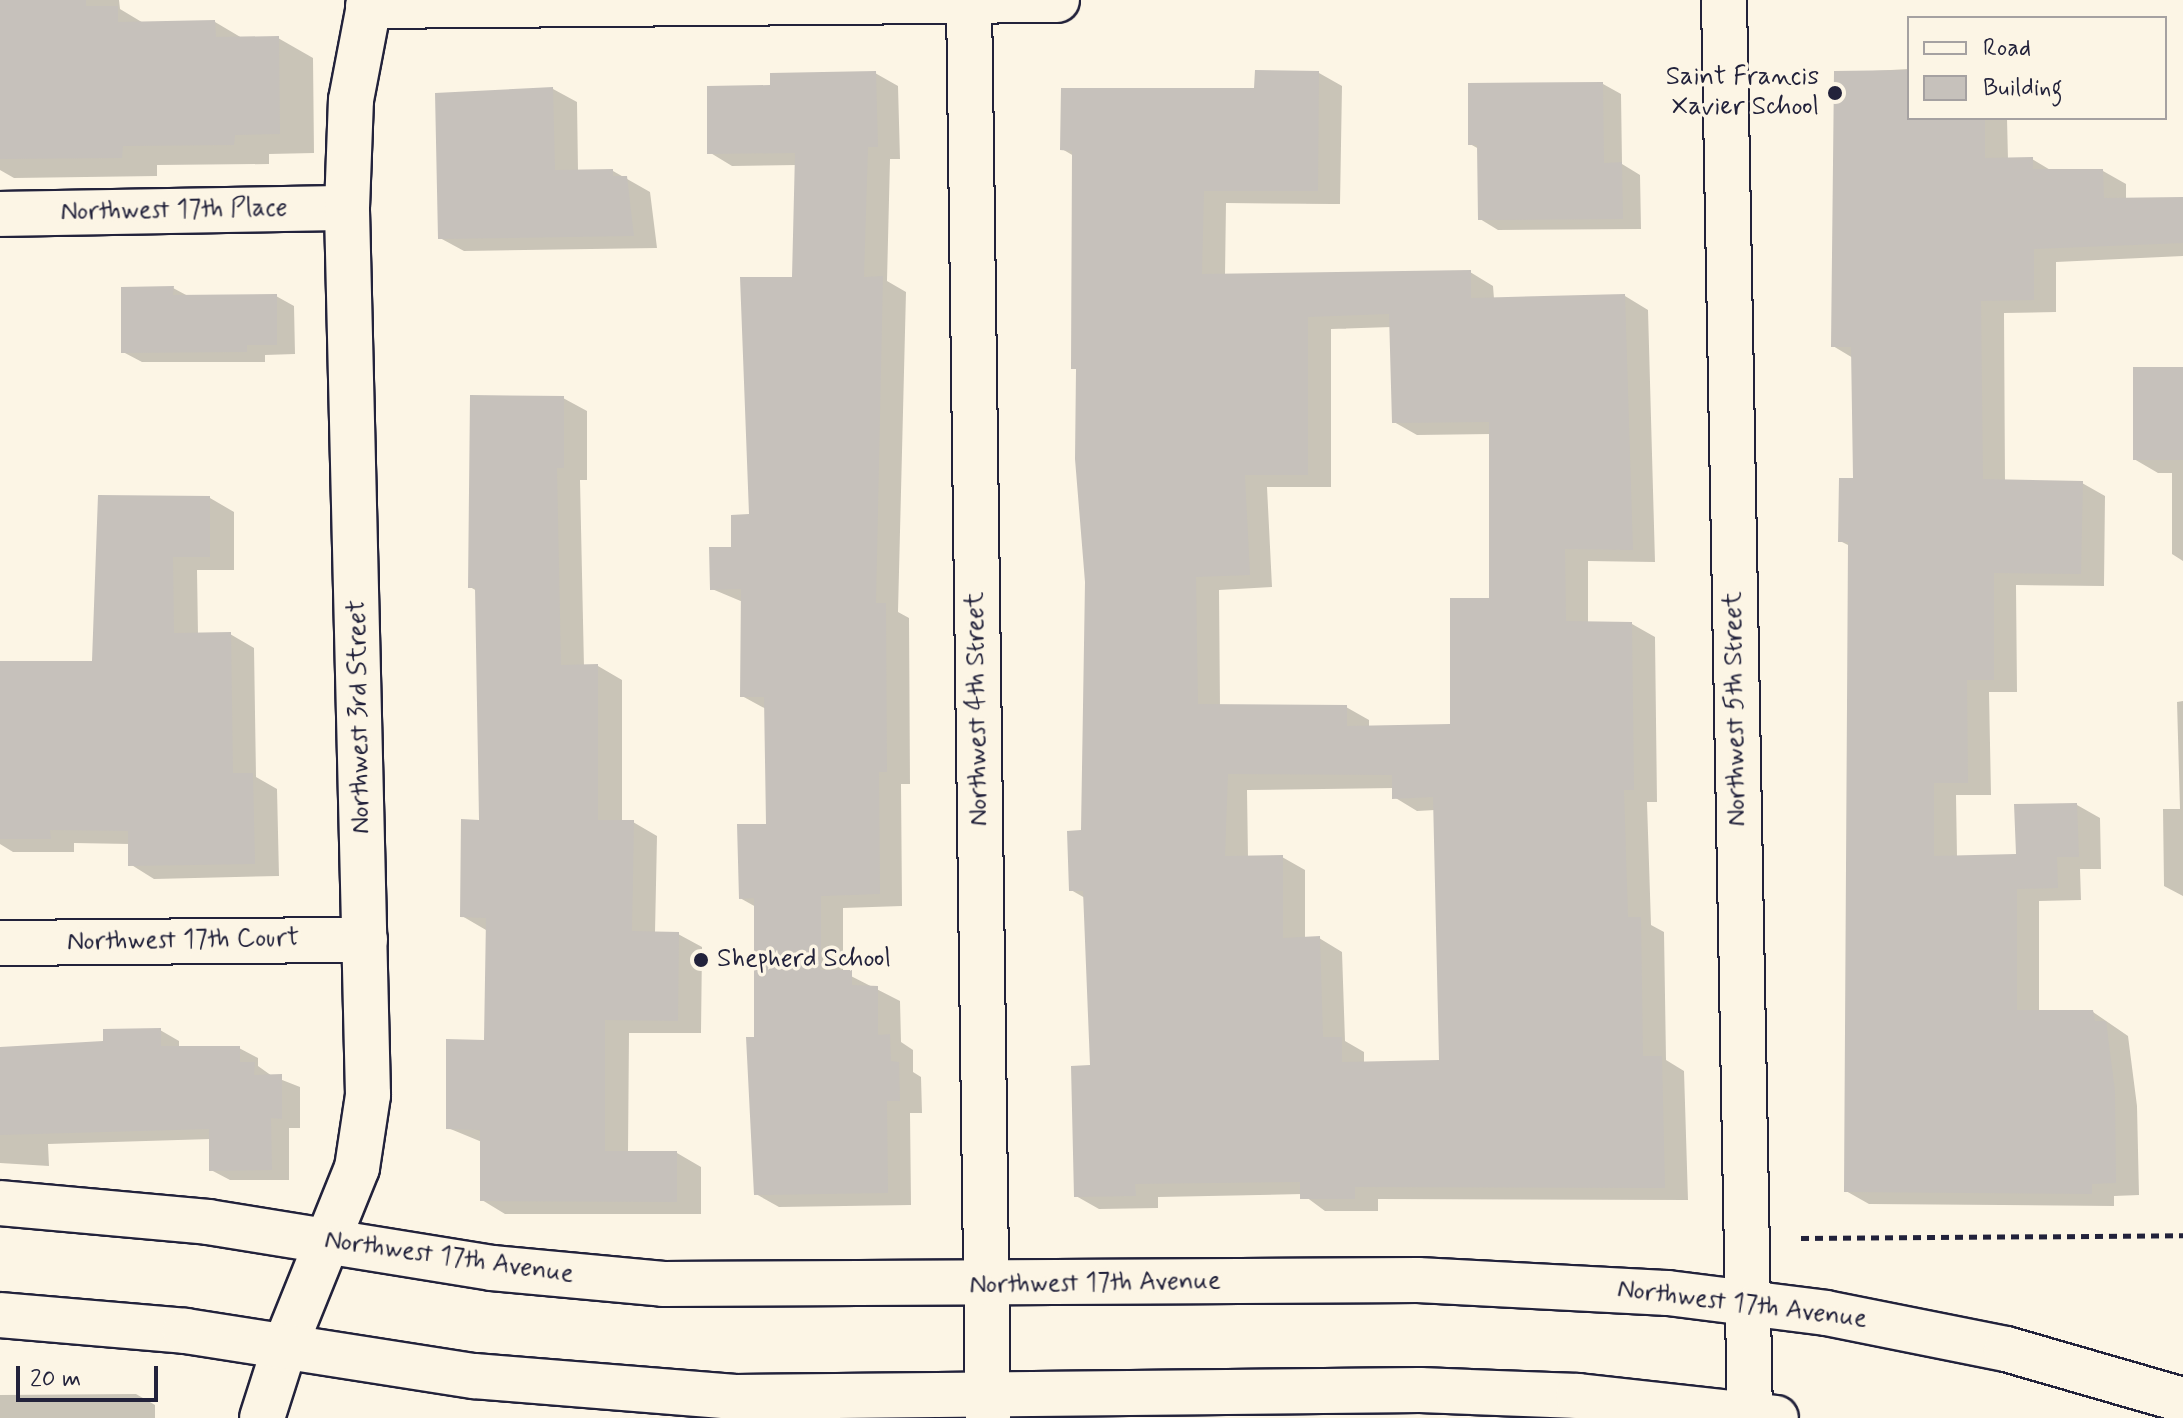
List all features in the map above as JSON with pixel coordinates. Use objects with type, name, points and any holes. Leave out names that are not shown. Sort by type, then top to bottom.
[{"type":"street","points":[[369,3],[1057,0]]},
{"type":"street","name":"Northwest 5th Street","points":[[1724,0],[1748,1302],[1759,1417]]},
{"type":"street","name":"Northwest 4th Street","points":[[969,1],[988,1407]]},
{"type":"street","name":"Northwest 3rd Street","points":[[262,1418],[285,1346],[330,1243],[363,1140],[368,1095],[347,208],[351,100],[369,3]]},
{"type":"street","name":"Northwest 17th Place","points":[[0,214],[347,208]]},
{"type":"street","name":"Northwest 17th Court","points":[[0,943],[365,940]]},
{"type":"street","name":"Northwest 17th Avenue","points":[[0,1203],[208,1222],[492,1268],[663,1284],[986,1286],[1432,1280],[1584,1286],[1748,1302],[2006,1349],[2183,1400]]},
{"type":"street","points":[[0,1315],[285,1346],[563,1386],[735,1397],[988,1407],[1420,1390],[1578,1396],[1759,1417]]},
{"type":"path","points":[[1801,1238],[2183,1235]]},
{"type":"building","points":[[0,0],[86,0],[86,6],[118,6],[118,22],[215,20],[216,37],[279,36],[280,134],[235,135],[234,145],[123,146],[122,158],[0,159]]},
{"type":"building","points":[[1255,70],[1319,71],[1318,191],[1204,191],[1202,274],[1471,270],[1471,298],[1625,294],[1633,550],[1565,549],[1566,621],[1632,622],[1634,790],[1624,790],[1628,917],[1641,917],[1643,1056],[1662,1056],[1665,1188],[1355,1187],[1355,1199],[1300,1199],[1300,1182],[1135,1184],[1136,1196],[1074,1197],[1071,1066],[1090,1065],[1083,891],[1069,891],[1067,831],[1081,830],[1085,582],[1075,459],[1076,369],[1071,369],[1072,151],[1060,150],[1061,88],[1254,88]],"holes":[[[1389,314],[1392,423],[1489,422],[1489,598],[1450,598],[1450,724],[1347,726],[1347,705],[1198,704],[1196,577],[1250,575],[1245,475],[1308,475],[1308,317]],[[1228,774],[1392,775],[1392,799],[1433,797],[1439,1060],[1342,1062],[1342,1037],[1323,1037],[1320,936],[1283,938],[1283,855],[1225,856]]]},
{"type":"building","points":[[1907,70],[1907,120],[1985,120],[1985,158],[2033,157],[2033,169],[2103,169],[2104,198],[2183,197],[2183,243],[2034,249],[2034,300],[1981,301],[1983,479],[2083,481],[2081,574],[1994,573],[1994,680],[1967,680],[1968,783],[1934,783],[1934,856],[2016,854],[2014,804],[2077,803],[2079,857],[2057,857],[2058,888],[2017,889],[2017,1010],[2093,1010],[2095,1021],[2106,1021],[2115,1091],[2116,1183],[2092,1184],[2092,1194],[1844,1192],[1848,542],[1838,542],[1839,478],[1853,478],[1851,347],[1831,347],[1834,71]]},
{"type":"building","points":[[876,71],[878,147],[868,147],[864,277],[883,276],[876,603],[886,603],[887,772],[879,772],[880,894],[821,896],[821,970],[852,970],[852,985],[878,986],[878,1035],[890,1034],[891,1061],[899,1062],[900,1101],[887,1101],[888,1193],[754,1195],[746,1037],[754,1037],[754,898],[739,899],[737,824],[766,824],[764,697],[740,697],[741,589],[710,590],[709,547],[731,547],[731,515],[749,514],[740,277],[792,277],[795,153],[707,154],[707,86],[770,85],[770,73]]},
{"type":"building","points":[[1603,82],[1604,163],[1622,162],[1623,219],[1478,220],[1477,145],[1468,145],[1468,83]]},
{"type":"building","points":[[553,87],[555,170],[613,169],[613,176],[627,176],[634,236],[438,239],[435,93]]},
{"type":"building","points":[[174,286],[173,295],[277,294],[277,345],[247,345],[247,352],[121,353],[121,287]]},
{"type":"building","points":[[2133,367],[2183,367],[2183,460],[2133,460]]},
{"type":"building","points":[[470,395],[564,396],[564,468],[557,468],[561,665],[598,664],[598,820],[634,820],[632,931],[679,932],[678,1021],[605,1020],[605,1151],[677,1151],[677,1202],[480,1201],[480,1130],[446,1129],[446,1039],[484,1040],[486,918],[460,917],[461,819],[479,820],[475,588],[468,588]]},
{"type":"building","points":[[98,495],[210,496],[210,557],[173,557],[174,633],[231,632],[233,773],[253,773],[255,864],[128,866],[128,831],[50,830],[51,839],[0,839],[0,661],[92,661]]},
{"type":"building","points":[[161,1028],[161,1046],[240,1046],[240,1062],[255,1062],[254,1075],[282,1074],[282,1119],[271,1118],[272,1170],[209,1171],[209,1129],[0,1135],[0,1047],[103,1041],[103,1029]]},
{"type":"place","name":"Saint Francis Xavier School","points":[[1835,93]]},
{"type":"place","name":"Shepherd School","points":[[701,960]]}]
